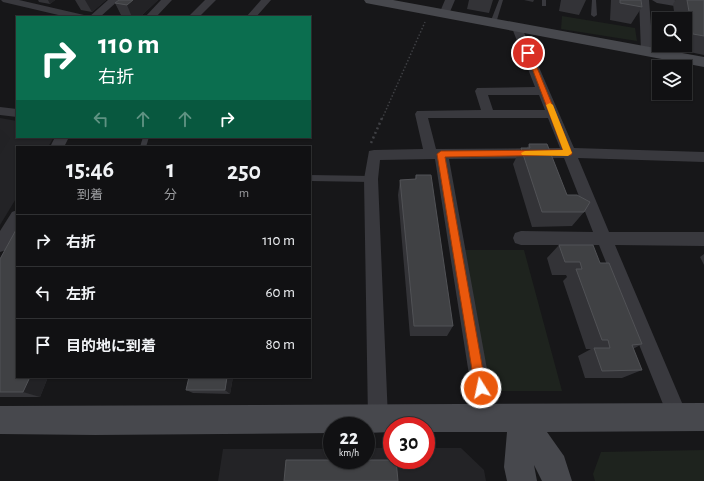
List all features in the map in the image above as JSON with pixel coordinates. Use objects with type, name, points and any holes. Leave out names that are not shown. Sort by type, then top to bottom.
[{"type":"street","points":[[6,0],[20,1],[76,16]]},
{"type":"street","points":[[95,16],[114,0]]},
{"type":"street","points":[[151,16],[167,0]]},
{"type":"street","points":[[194,16],[211,0]]},
{"type":"street","points":[[253,16],[266,0]]},
{"type":"street","points":[[371,0],[704,62]]},
{"type":"street","points":[[444,14],[450,0]]},
{"type":"street","points":[[644,0],[647,51]]},
{"type":"street","points":[[657,0],[704,8]]},
{"type":"street","points":[[49,10],[58,3]]},
{"type":"street","points":[[0,420],[95,421],[691,417],[605,238],[568,153],[517,28]]},
{"type":"street","points":[[488,113],[481,90],[544,91]]},
{"type":"street","points":[[0,111],[16,113]]},
{"type":"street","points":[[486,419],[436,155],[421,114],[553,114]]},
{"type":"street","points":[[378,418],[371,179],[374,155],[568,153],[702,161]]},
{"type":"street","points":[[0,245],[16,218]]},
{"type":"street","points":[[521,238],[704,239]]},
{"type":"street","points":[[522,419],[519,467],[522,481]]},
{"type":"street","points":[[522,419],[553,467],[557,481]]},
{"type":"lane","points":[[493,23],[501,0]]},
{"type":"lane","points":[[594,0],[594,15]]},
{"type":"lane","points":[[311,178],[371,179]]},
{"type":"path","points":[[374,155],[370,146],[430,11]]},
{"type":"shaded area","points":[[562,16],[635,28],[637,41],[561,29]]},
{"type":"shaded area","points":[[0,118],[16,121],[16,138],[53,138],[49,146],[16,146],[16,199],[0,225]]},
{"type":"shaded area","points":[[464,250],[524,250],[562,391],[490,391]]},
{"type":"shaded area","points":[[375,448],[383,448],[383,469],[435,469],[435,448],[461,448],[484,470],[486,481],[218,481],[223,449],[323,449],[323,469],[375,469]]},
{"type":"shaded area","points":[[704,450],[704,481],[595,481],[593,474],[601,452]]},
{"type":"building","points":[[119,0],[133,0],[127,5],[115,3]]},
{"type":"building","points":[[620,0],[641,0],[642,7],[620,3]]},
{"type":"building","points":[[687,0],[704,0],[704,36],[693,34],[692,12],[689,12]]},
{"type":"building","points":[[529,144],[547,144],[567,195],[577,195],[590,202],[584,212],[542,212],[521,148],[530,148]]},
{"type":"building","points":[[416,175],[431,175],[453,326],[414,326],[400,180],[416,179]]},
{"type":"building","points":[[16,230],[16,378],[30,378],[23,392],[0,392],[0,259]]},
{"type":"building","points":[[559,245],[593,245],[600,263],[609,263],[642,344],[632,345],[642,370],[602,371],[594,348],[610,348],[608,340],[602,340],[576,269],[582,269],[580,262],[565,262]]},
{"type":"building","points":[[189,378],[227,378],[225,390],[186,390]]},
{"type":"building","points":[[286,460],[323,460],[323,469],[375,469],[375,460],[383,460],[383,469],[397,469],[398,481],[284,481]]},
{"type":"slow traffic","points":[[525,153],[568,153],[550,105]]},
{"type":"route","points":[[481,388],[441,154],[568,153],[528,53]]}]
